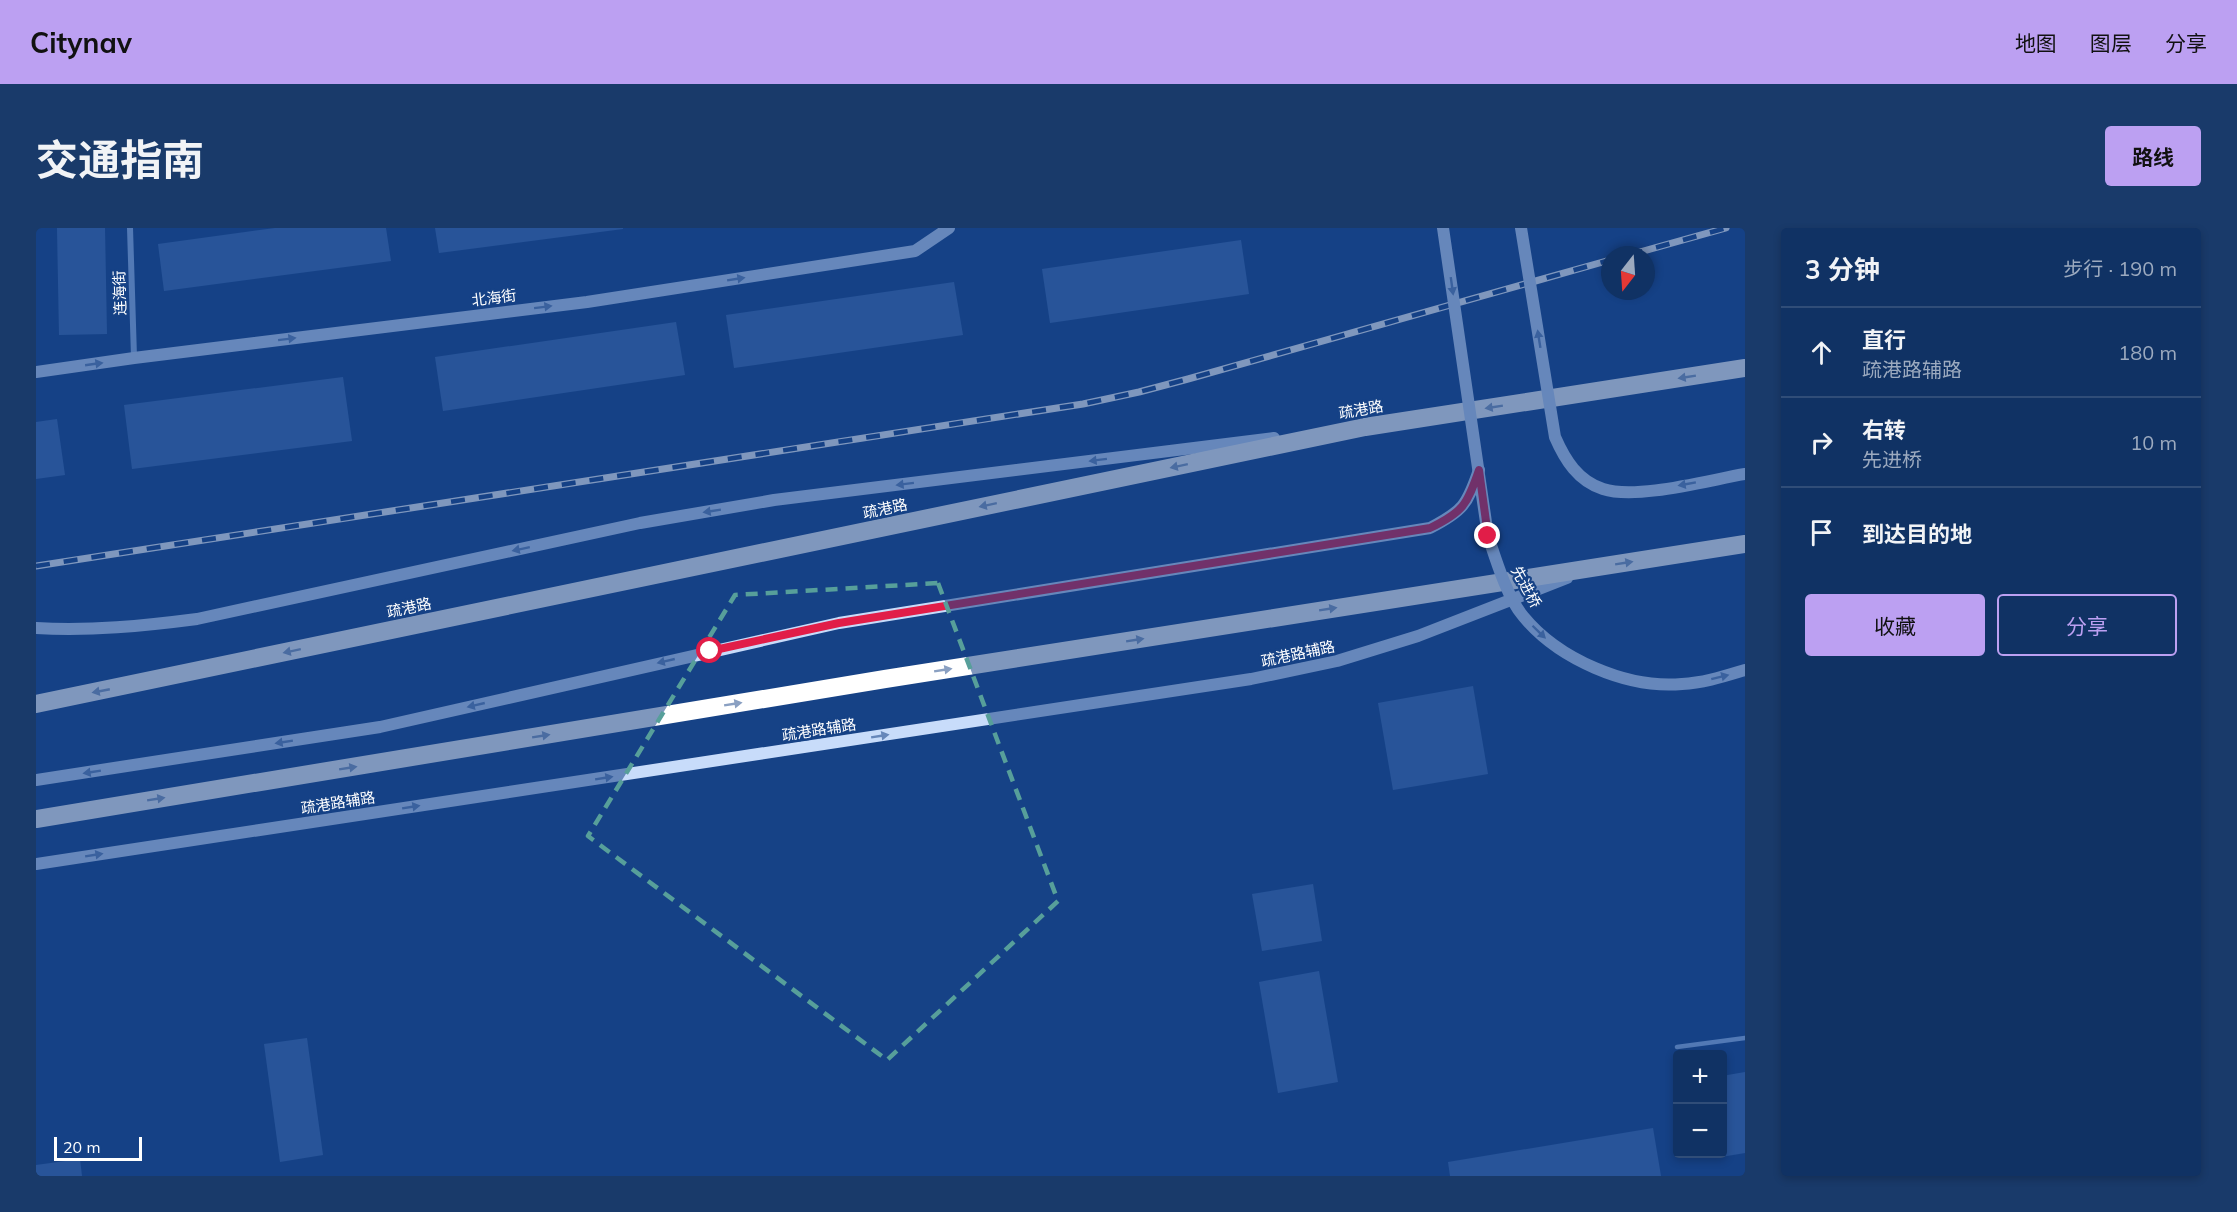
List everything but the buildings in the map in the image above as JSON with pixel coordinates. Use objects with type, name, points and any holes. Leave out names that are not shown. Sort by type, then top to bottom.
[{"type":"highway","name":"疏港路","points":[[36,704],[1365,427],[1745,368]]},
{"type":"highway","points":[[36,819],[885,679],[1745,544]]},
{"type":"street","name":"连海街","points":[[130,228],[134,358]]},
{"type":"street","name":"北海街","points":[[36,372],[587,302],[892,255],[915,251],[949,228]]},
{"type":"street","name":"先进桥","points":[[1443,228],[1488,536],[1501,573],[1522,615],[1551,643],[1589,666],[1633,681],[1681,685],[1720,678],[1745,670]]},
{"type":"street","points":[[1521,228],[1555,437],[1564,458],[1581,477],[1604,489],[1632,492],[1745,474]]},
{"type":"street","points":[[36,628],[73,630],[135,627],[197,619],[640,523],[774,501],[1365,427]]},
{"type":"street","points":[[36,780],[380,728],[839,623],[1430,528],[1455,516],[1470,496],[1479,470]]},
{"type":"street","name":"疏港路辅路","points":[[36,864],[1251,680],[1337,661],[1418,636],[1592,568]]},
{"type":"lane","points":[[1677,1047],[1745,1038]]},
{"type":"highlighted area","points":[[938,583],[1058,901],[887,1060],[588,836],[735,595]]},
{"type":"railway","points":[[1655,248],[1726,228]]},
{"type":"railway","points":[[36,566],[1083,404],[1188,379],[1601,263]]},
{"type":"route","points":[[710,651],[839,623],[1430,528],[1455,516],[1470,496],[1479,470],[1488,536]]}]
